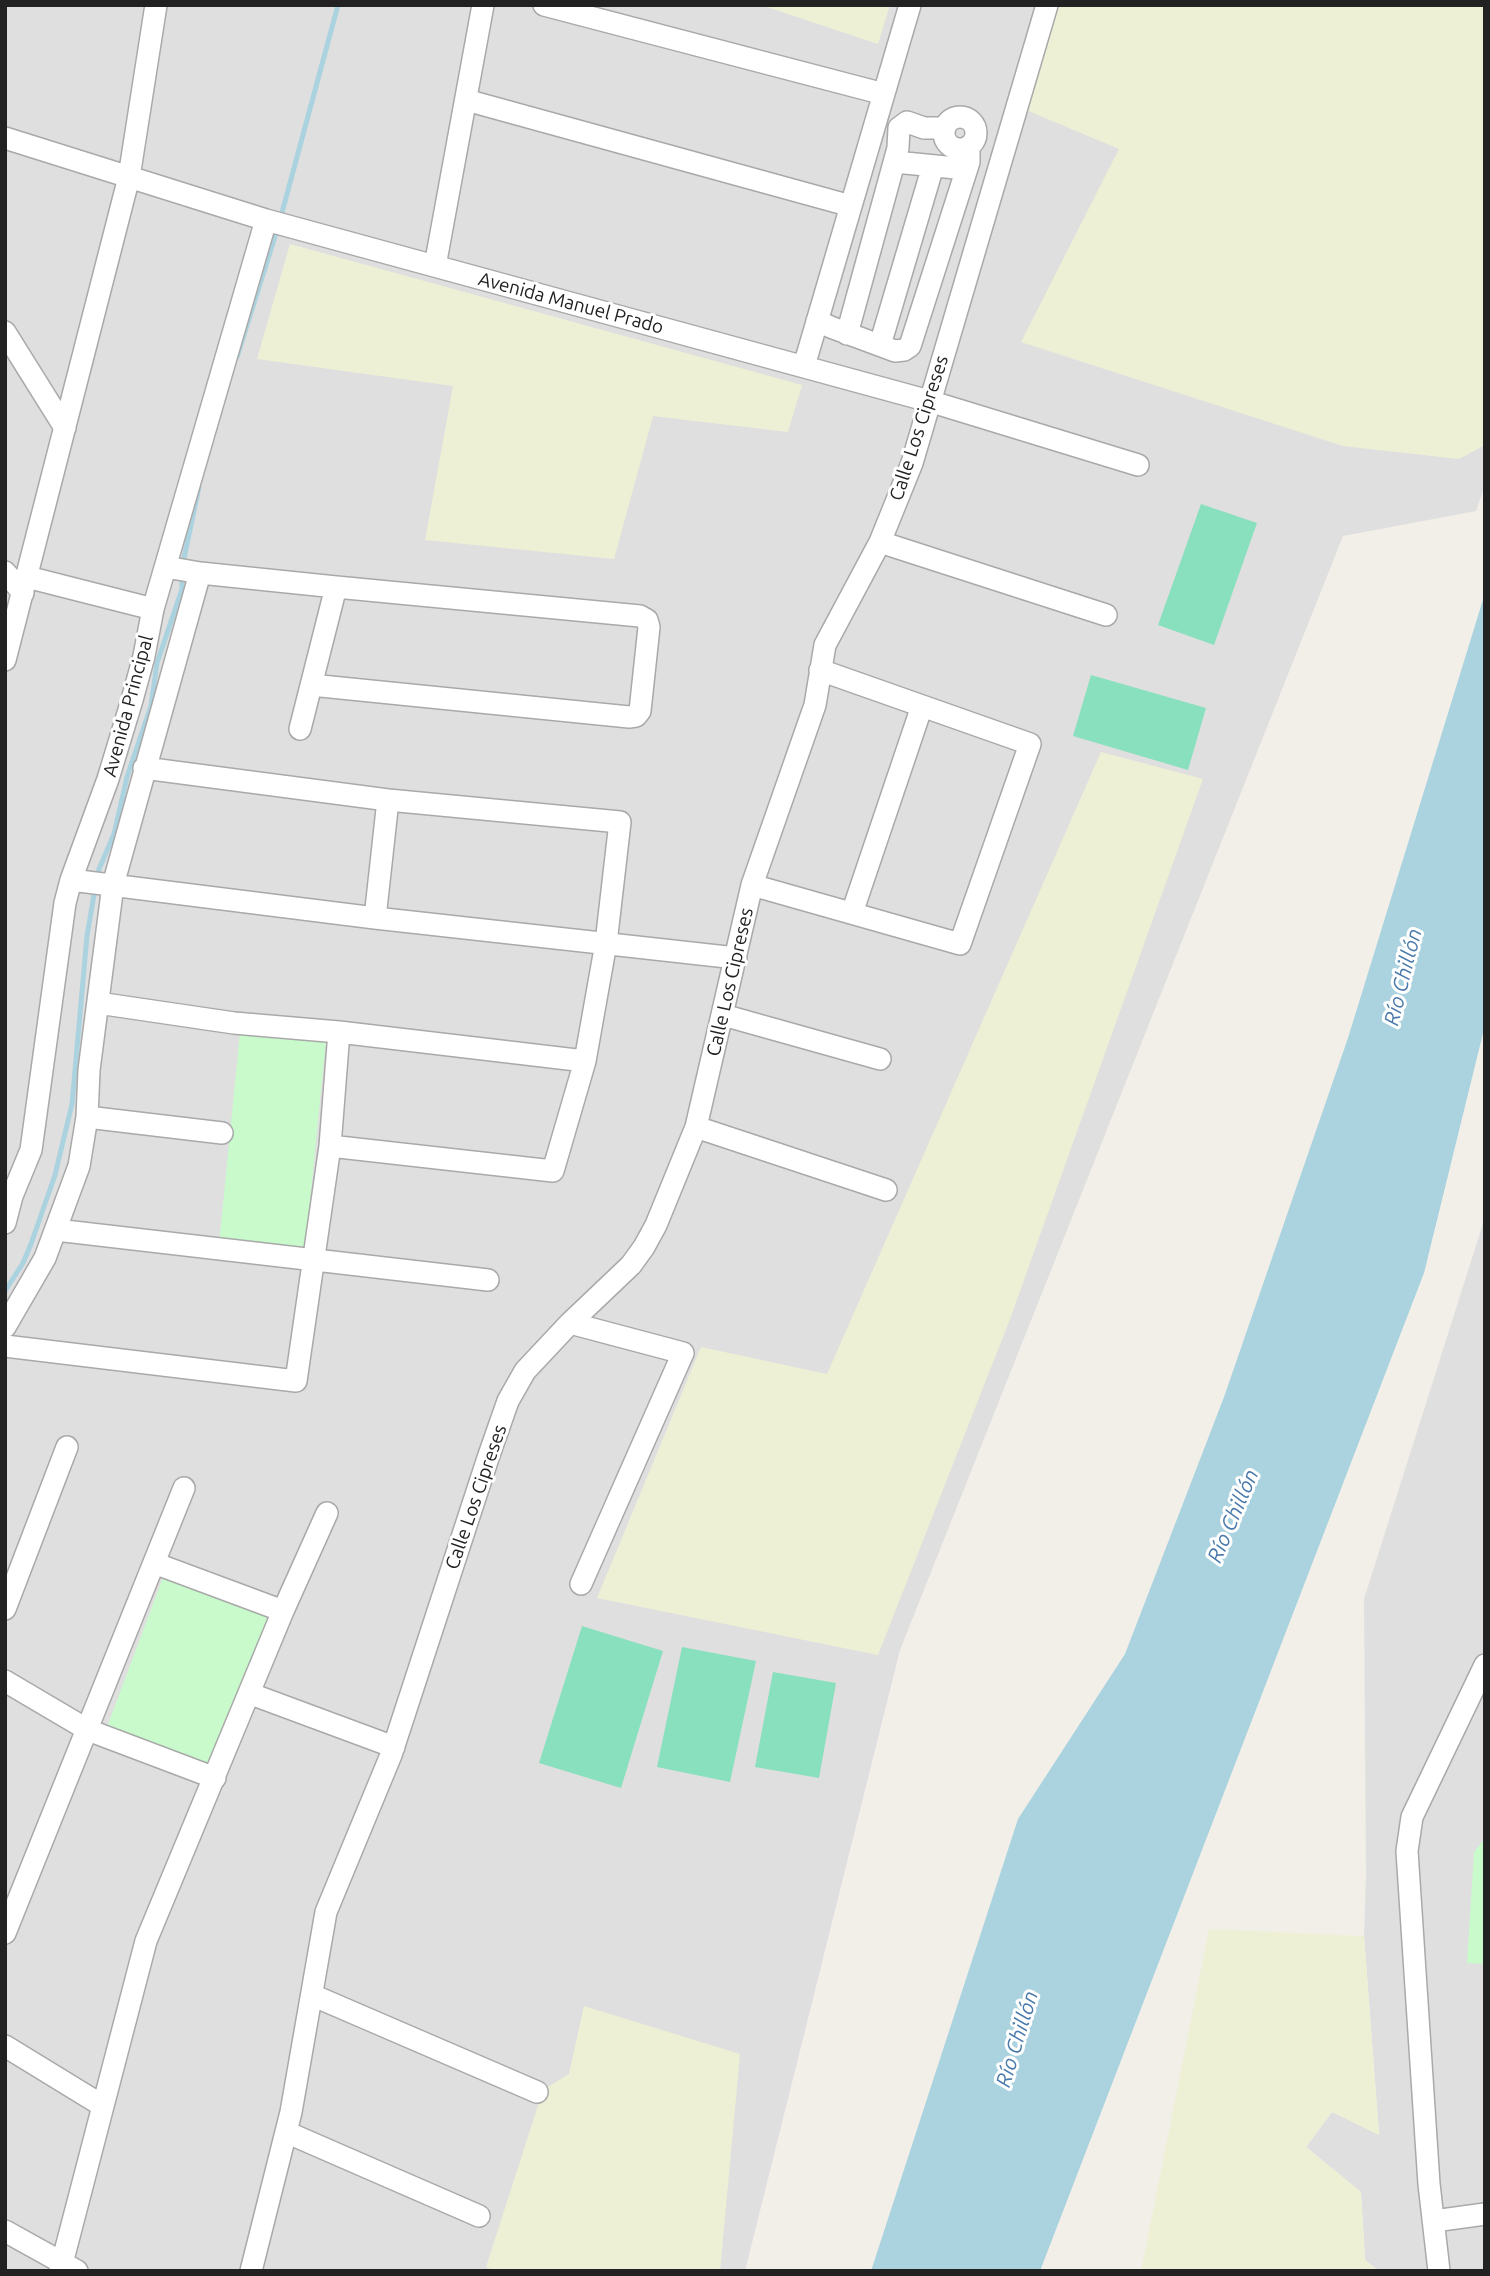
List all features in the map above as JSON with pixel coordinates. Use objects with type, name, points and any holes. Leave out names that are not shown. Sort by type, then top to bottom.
[{"type":"street","points":[[5,660],[129,177],[156,5]]},
{"type":"street","points":[[435,266],[483,5]]},
{"type":"street","points":[[544,5],[884,94]]},
{"type":"street","points":[[804,366],[910,5]]},
{"type":"street","name":"Calle Los Cipreses","points":[[251,2271],[286,2132],[326,1912],[394,1747],[508,1401],[525,1371],[570,1323],[631,1265],[644,1247],[656,1225],[696,1127],[752,885],[815,705],[825,645],[880,542],[912,463],[1047,5]]},
{"type":"street","points":[[466,100],[852,206]]},
{"type":"street","points":[[817,321],[847,334],[895,351],[910,346],[966,169],[969,146],[976,138],[975,127],[967,118],[954,118],[935,128],[911,135],[896,155],[847,334]]},
{"type":"street","name":"Avenida Manuel Prado","points":[[5,138],[266,220],[929,401],[1138,465]]},
{"type":"street","points":[[896,155],[933,166],[966,169]]},
{"type":"street","points":[[880,345],[933,166]]},
{"type":"street","name":"Avenida Principal","points":[[5,1327],[45,1258],[79,1166],[88,1117],[89,1070],[98,1003],[93,882],[108,779],[144,656],[153,608],[266,220]]},
{"type":"street","points":[[5,332],[65,428]]},
{"type":"street","points":[[880,542],[1106,615]]},
{"type":"street","points":[[166,567],[200,573],[640,616],[646,620],[649,627],[640,711],[629,718],[312,685]]},
{"type":"street","points":[[5,572],[25,585],[153,608]]},
{"type":"street","name":"Avenida Principal","points":[[5,1223],[9,1194],[31,1150],[61,924],[93,882],[145,768],[200,573]]},
{"type":"street","points":[[300,729],[336,587]]},
{"type":"street","points":[[752,885],[960,944],[1030,744],[820,670]]},
{"type":"street","points":[[852,913],[922,706]]},
{"type":"street","points":[[145,768],[388,800],[620,822],[606,943],[585,1061],[553,1171],[330,1146]]},
{"type":"street","points":[[375,918],[388,800]]},
{"type":"street","points":[[93,882],[375,918],[736,958]]},
{"type":"street","points":[[98,1003],[234,1023],[339,1032],[585,1061]]},
{"type":"street","points":[[723,1015],[880,1059]]},
{"type":"street","points":[[5,1346],[296,1381],[330,1146],[339,1032]]},
{"type":"street","points":[[88,1117],[222,1133]]},
{"type":"street","points":[[696,1127],[886,1189]]},
{"type":"street","points":[[55,1230],[488,1280]]},
{"type":"street","points":[[570,1323],[684,1353],[581,1584]]},
{"type":"street","points":[[5,1609],[67,1447]]},
{"type":"street","points":[[5,1933],[184,1488]]},
{"type":"street","points":[[5,2231],[66,2268],[103,2106],[146,1941],[327,1513]]},
{"type":"street","points":[[154,1563],[284,1611]]},
{"type":"street","points":[[1439,2271],[1429,2184],[1407,1851],[1412,1817],[1485,1665]]},
{"type":"street","points":[[5,1681],[88,1730],[215,1778]]},
{"type":"street","points":[[251,1694],[394,1747]]},
{"type":"street","points":[[312,1995],[537,2092]]},
{"type":"street","points":[[5,2046],[103,2106]]},
{"type":"street","points":[[286,2132],[479,2216]]},
{"type":"street","points":[[1434,2221],[1485,2214]]},
{"type":"shaded area","points":[[5,5],[1485,5],[1485,485],[1476,511],[1343,536],[900,1650],[745,2271],[5,2271]]},
{"type":"shaded area","points":[[1485,1217],[1485,2271],[1379,2271],[1365,2260],[1361,2192],[1306,2147],[1332,2112],[1379,2134],[1364,1936],[1364,1599]]},
{"type":"green space","points":[[761,5],[890,5],[878,44]]},
{"type":"green space","points":[[1056,5],[1485,5],[1485,445],[1459,459],[1343,446],[1021,342],[1119,149],[1026,110]]},
{"type":"green space","points":[[290,244],[802,385],[788,432],[653,416],[614,559],[425,540],[453,386],[257,359]]},
{"type":"green space","points":[[1201,504],[1257,523],[1214,645],[1158,625]]},
{"type":"green space","points":[[1091,675],[1206,708],[1188,770],[1073,736]]},
{"type":"green space","points":[[1101,752],[1203,779],[1010,1319],[878,1655],[597,1598],[701,1347],[827,1374]]},
{"type":"green space","points":[[240,1032],[326,1040],[305,1253],[219,1245]]},
{"type":"green space","points":[[164,1575],[269,1615],[212,1766],[107,1727]]},
{"type":"green space","points":[[582,1626],[663,1651],[621,1788],[539,1763]]},
{"type":"green space","points":[[682,1647],[756,1661],[730,1782],[657,1767]]},
{"type":"green space","points":[[773,1672],[836,1683],[819,1778],[755,1767]]},
{"type":"green space","points":[[1485,1838],[1485,1964],[1467,1963],[1474,1852]]},
{"type":"green space","points":[[1209,1929],[1364,1936],[1379,2135],[1332,2112],[1306,2147],[1361,2192],[1365,2260],[1379,2271],[1141,2271]]},
{"type":"green space","points":[[584,2006],[740,2054],[720,2271],[496,2271],[486,2267],[543,2090],[569,2074]]},
{"type":"water","name":"Río Chillón","points":[[1485,593],[1485,1025],[1424,1273],[1040,2271],[871,2271],[1018,1819],[1125,1654],[1224,1397],[1348,1038]]},
{"type":"waterway","points":[[280,220],[338,5]]},
{"type":"waterway","points":[[237,357],[277,230]]},
{"type":"waterway","points":[[183,563],[199,487]]},
{"type":"waterway","points":[[97,879],[114,834],[127,777],[151,706],[157,663],[182,589],[182,573]]},
{"type":"waterway","points":[[5,1291],[23,1263],[31,1244],[55,1175],[72,1104],[87,936],[95,889]]}]
